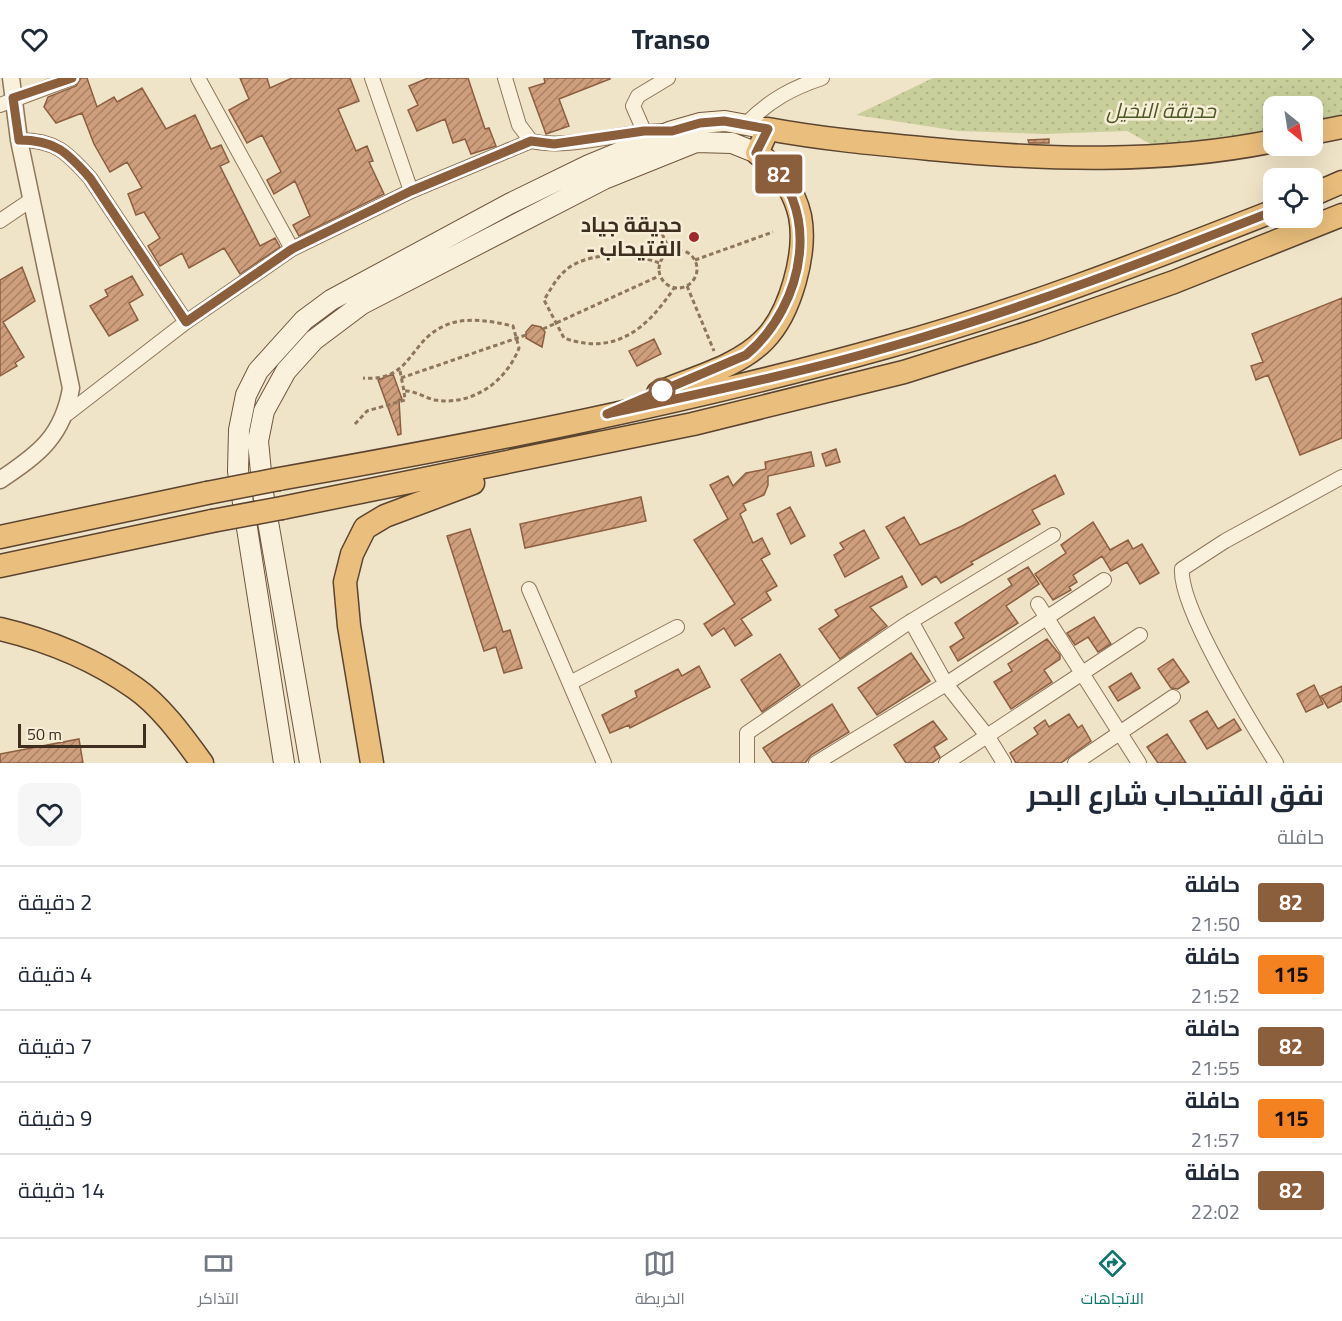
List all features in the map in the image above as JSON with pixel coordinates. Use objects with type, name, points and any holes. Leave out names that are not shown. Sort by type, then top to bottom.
[{"type":"highway","points":[[607,414],[746,355],[764,340],[783,312],[796,276],[801,229],[799,214],[783,177],[756,153],[758,126],[881,145],[1043,158],[1211,151],[1263,143]]},
{"type":"highway","points":[[1323,131],[1342,127]]},
{"type":"highway","points":[[1323,190],[1342,182]]},
{"type":"highway","points":[[0,537],[207,493],[534,432],[761,381],[889,347],[1085,285],[1263,215]]},
{"type":"highway","points":[[0,566],[212,521],[562,452],[771,407],[904,372],[1034,331],[1174,282],[1342,215]]},
{"type":"highway","points":[[372,763],[349,626],[345,582],[358,540],[365,528],[406,506],[562,452]]},
{"type":"highway","points":[[0,629],[28,636],[86,660],[136,688],[182,734],[202,763]]},
{"type":"main road","points":[[284,763],[238,471],[239,430],[246,395],[258,371],[296,328],[331,300],[509,204],[589,165],[672,131],[700,123],[724,121],[758,126]]},
{"type":"main road","points":[[310,763],[263,493],[258,441],[264,411],[286,371],[314,340],[362,304],[604,179],[696,142],[732,143],[756,153]]},
{"type":"street","points":[[11,78],[7,101],[19,140],[67,362],[71,388],[67,414]]},
{"type":"street","points":[[7,101],[72,78]]},
{"type":"street","points":[[198,78],[292,249]]},
{"type":"street","points":[[372,78],[411,191]]},
{"type":"street","points":[[505,78],[519,125],[531,141]]},
{"type":"street","points":[[644,131],[633,106],[638,96],[668,78]]},
{"type":"street","points":[[758,126],[761,109],[788,90],[822,78]]},
{"type":"street","points":[[0,480],[49,441],[67,414],[186,322],[292,249],[411,191],[531,141],[554,144],[644,131],[672,131]]},
{"type":"street","points":[[19,140],[41,140],[60,148],[74,160],[90,178],[186,322]]},
{"type":"street","points":[[0,221],[31,200]]},
{"type":"street","points":[[1276,763],[1248,718],[1191,609],[1181,582],[1182,569],[1225,541],[1342,477]]},
{"type":"street","points":[[747,763],[747,733],[911,621],[1053,535]]},
{"type":"street","points":[[816,763],[946,684],[1045,616],[1104,580]]},
{"type":"street","points":[[529,589],[604,763]]},
{"type":"street","points":[[1038,604],[1139,763]]},
{"type":"street","points":[[911,621],[946,684],[988,737],[1004,763]]},
{"type":"street","points":[[570,683],[677,627]]},
{"type":"street","points":[[946,763],[1083,675],[1140,635]]},
{"type":"street","points":[[1076,763],[1173,698]]},
{"type":"path","points":[[659,227],[670,251]]},
{"type":"path","points":[[695,260],[773,232]]},
{"type":"path","points":[[682,250],[695,260],[695,278],[687,286],[674,288],[668,286],[659,276],[659,262],[670,251],[682,250]]},
{"type":"path","points":[[659,262],[646,257],[616,256],[573,265],[556,279],[544,300],[564,338],[597,345],[636,332],[654,316],[674,288]]},
{"type":"path","points":[[543,329],[659,276]]},
{"type":"path","points":[[687,286],[721,366]]},
{"type":"path","points":[[363,378],[375,379],[400,371],[428,337],[443,326],[457,322],[487,320],[513,326],[519,348],[507,369],[480,394],[464,400],[443,401],[404,391]]},
{"type":"path","points":[[401,378],[526,335]]},
{"type":"path","points":[[355,424],[367,411],[405,400],[400,371]]},
{"type":"green space","name":"حديقة النخيل","points":[[933,78],[1342,78],[1342,115],[1323,120],[1323,96],[1263,96],[1263,132],[1156,147],[1127,131],[1044,134],[958,131],[856,115]]},
{"type":"building","points":[[81,78],[87,78],[97,107],[114,97],[117,102],[142,88],[166,129],[195,115],[211,149],[221,145],[229,162],[220,166],[260,246],[275,238],[280,247],[240,274],[224,248],[189,268],[182,253],[160,266],[148,246],[160,238],[144,212],[136,215],[128,194],[142,188],[127,162],[110,172],[94,144],[82,113],[56,123],[44,107],[48,97],[76,86]]},
{"type":"building","points":[[240,78],[267,78],[270,88],[292,78],[350,78],[359,101],[338,109],[356,151],[367,146],[373,161],[369,162],[384,194],[299,236],[293,225],[310,216],[295,181],[274,194],[267,180],[281,172],[262,135],[247,143],[229,110],[249,99]]},
{"type":"building","points":[[428,78],[468,78],[485,129],[489,128],[496,146],[471,154],[465,139],[453,143],[445,119],[417,131],[408,110],[418,105],[409,86]]},
{"type":"building","points":[[544,78],[610,79],[559,99],[569,126],[546,134],[529,88],[545,83]]},
{"type":"building","points":[[1049,139],[1049,143],[1029,143],[1028,140]]},
{"type":"building","points":[[22,267],[35,301],[3,322],[24,357],[15,363],[17,366],[0,376],[0,280]]},
{"type":"building","points":[[132,276],[143,295],[129,303],[138,320],[109,336],[90,306],[108,296],[105,290]]},
{"type":"building","points":[[1342,298],[1342,438],[1300,455],[1268,375],[1256,380],[1251,366],[1263,362],[1252,334]]},
{"type":"building","points":[[532,325],[541,327],[545,332],[542,347],[526,338],[526,332]]},
{"type":"building","points":[[654,339],[661,354],[637,366],[629,351]]},
{"type":"building","points":[[393,374],[402,399],[399,400],[401,434],[398,435],[378,380]]},
{"type":"building","points":[[836,449],[840,462],[826,466],[822,454]]},
{"type":"building","points":[[811,452],[814,466],[768,476],[768,485],[764,495],[743,504],[746,510],[740,514],[753,543],[762,538],[770,554],[761,559],[777,586],[766,592],[771,600],[741,619],[752,635],[735,646],[724,628],[712,636],[704,624],[735,604],[694,540],[728,519],[710,485],[728,476],[733,486],[746,473],[766,469],[765,462]]},
{"type":"building","points":[[1055,475],[1064,494],[1032,510],[1040,524],[971,562],[973,564],[941,583],[936,576],[922,585],[886,527],[904,517],[920,545],[962,526]]},
{"type":"building","points":[[641,497],[646,521],[525,548],[520,524]]},
{"type":"building","points":[[790,507],[805,536],[791,544],[777,514]]},
{"type":"building","points":[[1093,522],[1110,550],[1128,540],[1133,549],[1142,544],[1159,573],[1140,584],[1127,562],[1111,571],[1102,556],[1073,575],[1077,582],[1069,587],[1071,590],[1053,600],[1035,574],[1066,553],[1061,545]]},
{"type":"building","points":[[470,529],[503,632],[510,630],[522,668],[504,673],[496,647],[484,651],[447,536]]},
{"type":"building","points":[[864,530],[879,558],[845,577],[834,555],[844,549],[840,543]]},
{"type":"building","points":[[1028,567],[1039,584],[1006,606],[1018,623],[958,661],[950,647],[964,638],[955,623],[1012,585],[1008,579]]},
{"type":"building","points":[[902,576],[907,587],[870,607],[887,626],[840,659],[819,629],[839,616],[835,610]]},
{"type":"building","points":[[1094,617],[1111,644],[1098,652],[1088,637],[1075,645],[1067,633]]},
{"type":"building","points":[[1047,639],[1060,655],[1060,659],[1044,670],[1052,682],[1011,709],[994,682],[1012,671],[1008,664]]},
{"type":"building","points":[[911,653],[930,681],[877,715],[858,688]]},
{"type":"building","points":[[780,654],[800,685],[762,712],[741,680]]},
{"type":"building","points":[[1173,659],[1189,682],[1178,689],[1171,688],[1158,669]]},
{"type":"building","points":[[699,666],[710,687],[630,728],[629,725],[610,733],[602,715],[637,697],[635,691],[678,669],[682,676]]},
{"type":"building","points":[[1131,673],[1140,688],[1118,701],[1109,687]]},
{"type":"building","points":[[1314,685],[1323,704],[1306,712],[1297,694]]},
{"type":"building","points":[[1342,686],[1342,701],[1328,708],[1321,696]]},
{"type":"building","points":[[832,704],[849,732],[811,755],[805,763],[773,763],[763,748]]},
{"type":"building","points":[[1207,711],[1218,729],[1234,719],[1241,730],[1207,749],[1190,721]]},
{"type":"building","points":[[1069,714],[1078,728],[1082,725],[1091,741],[1061,763],[1016,763],[1010,753],[1038,734],[1034,728],[1045,720],[1049,727]]},
{"type":"building","points":[[933,721],[947,739],[934,747],[940,757],[932,763],[906,763],[894,745]]},
{"type":"building","points":[[1167,734],[1186,763],[1158,763],[1147,747]]},
{"type":"building","points":[[79,739],[83,763],[0,763],[0,754]]},
{"type":"bus line","name":"82","points":[[72,78],[13,98],[19,140],[41,140],[60,148],[74,160],[90,178],[186,322],[292,249],[411,191],[531,141],[554,144],[644,131],[672,131],[700,123],[724,121],[747,123],[768,129],[763,144],[756,153],[783,177],[799,214],[801,229],[796,276],[783,312],[764,340],[746,355],[607,414],[761,381],[889,347],[1085,285],[1263,215]]},
{"type":"place","name":"حديقة جياد - الفتيحاب","points":[[694,237]]}]
